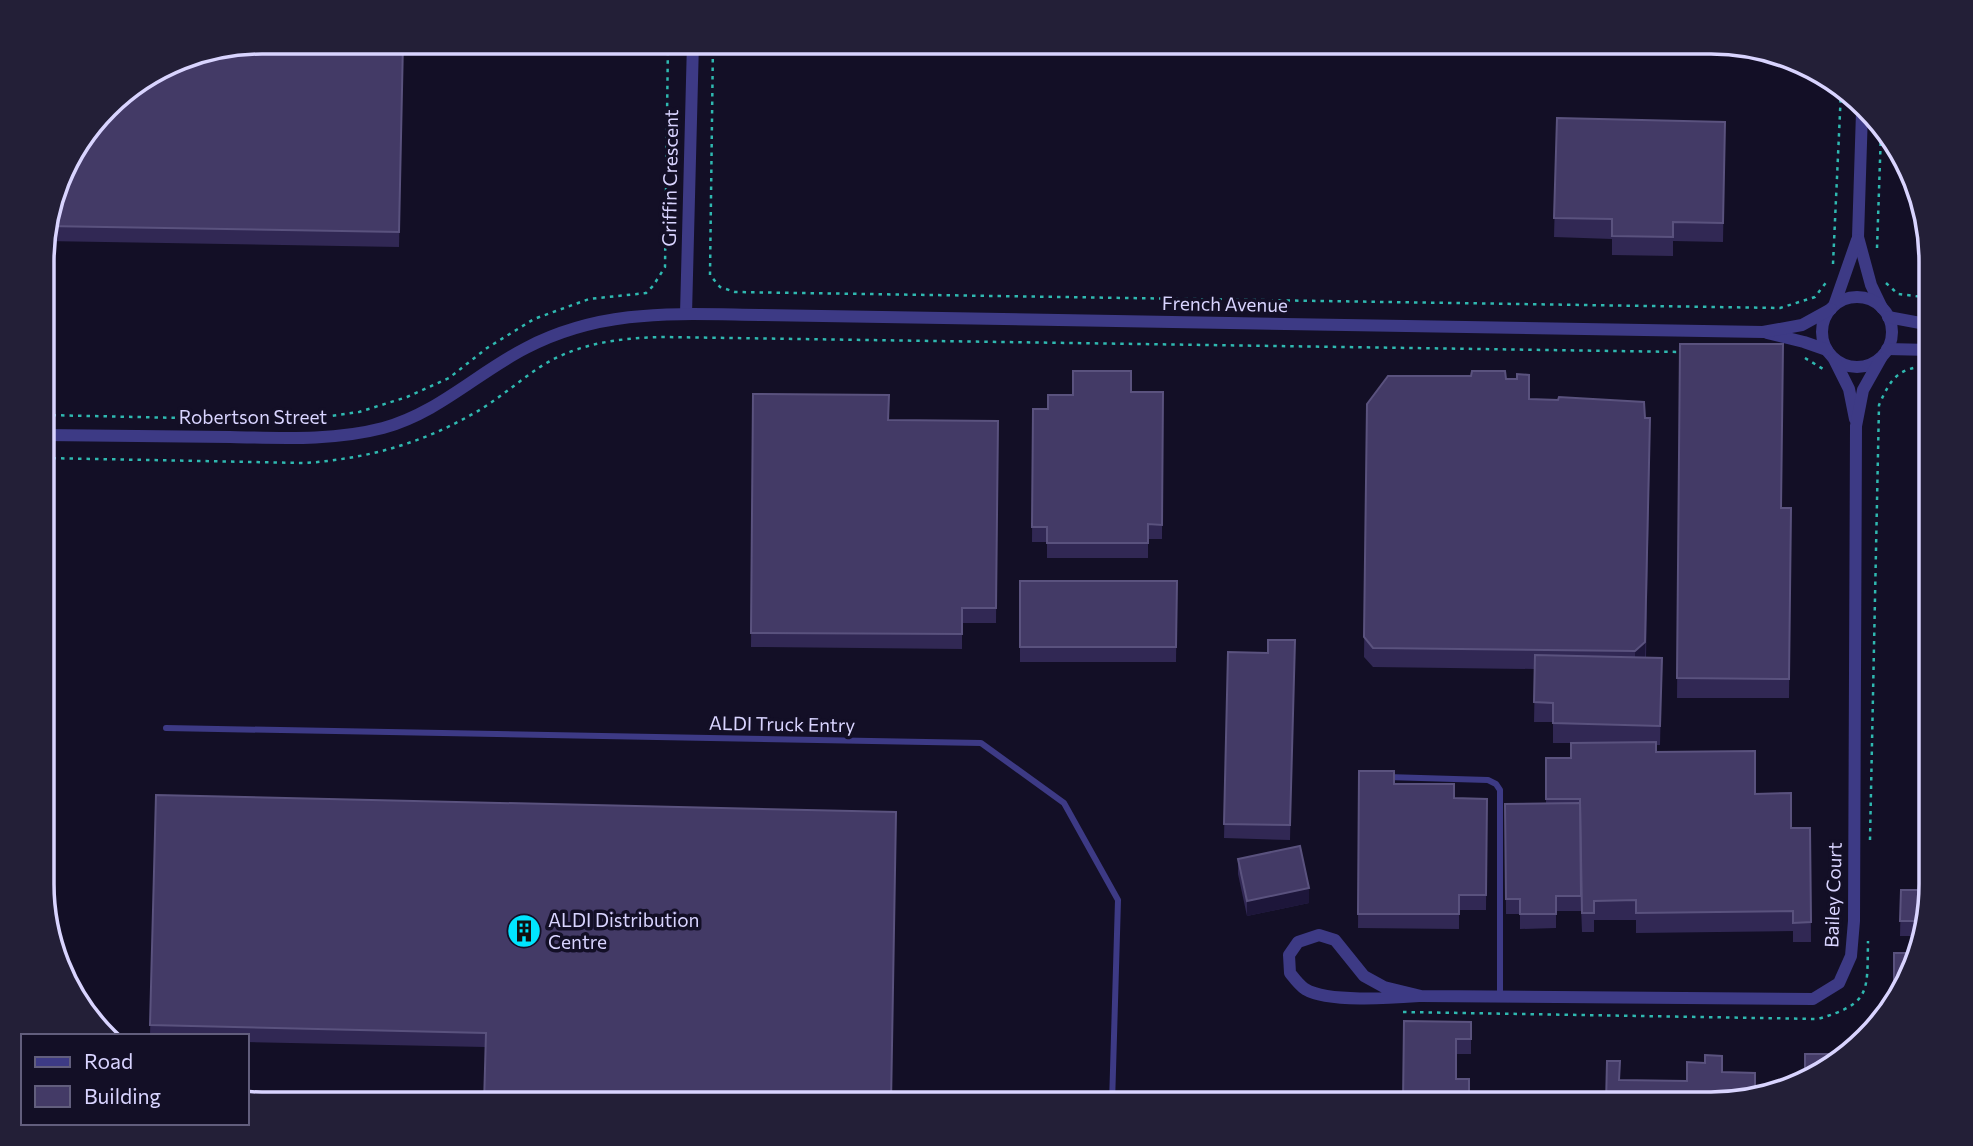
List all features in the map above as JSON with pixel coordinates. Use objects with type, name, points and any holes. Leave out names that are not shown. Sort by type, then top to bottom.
[{"type":"street","name":"Griffin Crescent","points":[[686,314],[693,54]]},
{"type":"street","points":[[1862,119],[1858,237],[1871,285],[1891,327],[1884,353]]},
{"type":"street","points":[[1858,237],[1833,306],[1825,318],[1822,340],[1830,355],[1843,364],[1863,367],[1884,353],[1918,351]]},
{"type":"street","points":[[1833,306],[1851,298],[1862,298],[1873,301],[1885,312],[1918,322]]},
{"type":"street","name":"French Avenue","points":[[686,314],[1763,332],[1802,325],[1833,306]]},
{"type":"street","name":"Robertson Street","points":[[54,435],[326,438],[384,428],[442,403],[525,349],[567,331],[600,321],[632,316],[686,314]]},
{"type":"street","name":"French Avenue","points":[[1763,332],[1804,342],[1830,355]]},
{"type":"street","name":"Bailey Court","points":[[1421,996],[1384,987],[1364,976],[1335,940],[1318,935],[1298,942],[1289,955],[1290,973],[1304,989],[1323,996],[1813,999],[1839,983],[1851,956],[1854,921],[1856,426],[1863,390],[1884,353]]},
{"type":"street","name":"Bailey Court","points":[[1830,355],[1849,389],[1856,426]]},
{"type":"lane","name":"ALDI Truck Entry","points":[[166,728],[981,743],[1064,803],[1118,900],[1112,1091]]},
{"type":"lane","points":[[1383,777],[1488,780],[1500,790],[1500,997]]},
{"type":"path","points":[[54,415],[275,421],[359,412],[407,397],[449,378],[487,348],[534,319],[589,299],[646,293],[662,274],[666,255],[668,54]]},
{"type":"path","points":[[713,54],[707,275],[720,287],[735,292],[1780,308],[1815,297],[1831,275],[1835,253],[1841,99]]},
{"type":"path","points":[[1877,254],[1881,142]]},
{"type":"path","points":[[662,274],[668,274]]},
{"type":"path","points":[[1884,280],[1898,294],[1918,296]]},
{"type":"path","points":[[663,337],[1687,352]]},
{"type":"path","points":[[1798,354],[1823,370],[1828,377]]},
{"type":"path","points":[[1870,848],[1879,405],[1890,379],[1918,368]]},
{"type":"path","points":[[1860,405],[1879,405]]},
{"type":"path","points":[[1403,998],[1404,1013],[1818,1018],[1846,1010],[1863,996],[1867,973],[1868,932]]},
{"type":"building","points":[[403,54],[399,232],[58,226],[70,182],[97,135],[135,97],[170,76],[208,61],[235,56]]},
{"type":"building","points":[[1557,118],[1725,122],[1723,223],[1673,222],[1673,237],[1612,236],[1612,219],[1554,218]]},
{"type":"building","points":[[1680,344],[1783,344],[1781,508],[1791,508],[1789,679],[1677,678]]},
{"type":"building","points":[[1073,371],[1131,371],[1131,392],[1163,392],[1162,525],[1148,524],[1148,543],[1047,543],[1047,527],[1032,527],[1033,409],[1048,409],[1048,395],[1073,395]]},
{"type":"building","points":[[1472,371],[1505,371],[1506,379],[1517,379],[1517,374],[1529,375],[1529,399],[1558,400],[1559,397],[1644,402],[1645,418],[1650,418],[1645,642],[1635,651],[1373,648],[1364,637],[1367,404],[1388,376],[1471,376]]},
{"type":"building","points":[[753,394],[889,395],[888,420],[998,421],[996,608],[962,608],[962,634],[751,633]]},
{"type":"building","points":[[1020,581],[1177,581],[1176,647],[1020,647]]},
{"type":"building","points":[[1268,640],[1295,640],[1290,825],[1224,824],[1228,652],[1268,653]]},
{"type":"building","points":[[1535,655],[1662,658],[1660,726],[1553,723],[1553,703],[1534,702]]},
{"type":"building","points":[[1656,742],[1656,752],[1755,751],[1755,794],[1791,793],[1791,828],[1810,828],[1811,922],[1793,923],[1793,911],[1636,913],[1636,900],[1594,901],[1594,913],[1582,913],[1580,799],[1546,799],[1546,758],[1571,758],[1571,743]]},
{"type":"building","points":[[1359,771],[1394,771],[1394,784],[1454,784],[1454,798],[1487,799],[1486,895],[1459,895],[1459,914],[1358,914]]},
{"type":"building","name":"ALDI Distribution Centre","points":[[156,795],[896,812],[891,1092],[484,1092],[486,1033],[150,1025]]},
{"type":"building","points":[[1580,803],[1581,896],[1556,896],[1556,914],[1520,914],[1520,899],[1506,899],[1505,804]]},
{"type":"building","points":[[1300,846],[1309,888],[1247,901],[1238,859]]},
{"type":"building","points":[[1901,890],[1918,890],[1915,921],[1900,921]]},
{"type":"building","points":[[1894,953],[1907,953],[1903,964],[1894,982]]},
{"type":"building","points":[[1404,1021],[1471,1022],[1471,1039],[1456,1039],[1456,1079],[1469,1079],[1469,1091],[1403,1091]]},
{"type":"building","points":[[1805,1054],[1830,1054],[1815,1064],[1805,1069]]},
{"type":"building","points":[[1705,1055],[1722,1056],[1722,1072],[1755,1073],[1755,1087],[1725,1091],[1606,1091],[1607,1061],[1620,1061],[1619,1080],[1687,1081],[1687,1062],[1705,1063]]},
{"type":"place","name":"ALDI Distribution Centre","points":[[524,931]]}]
